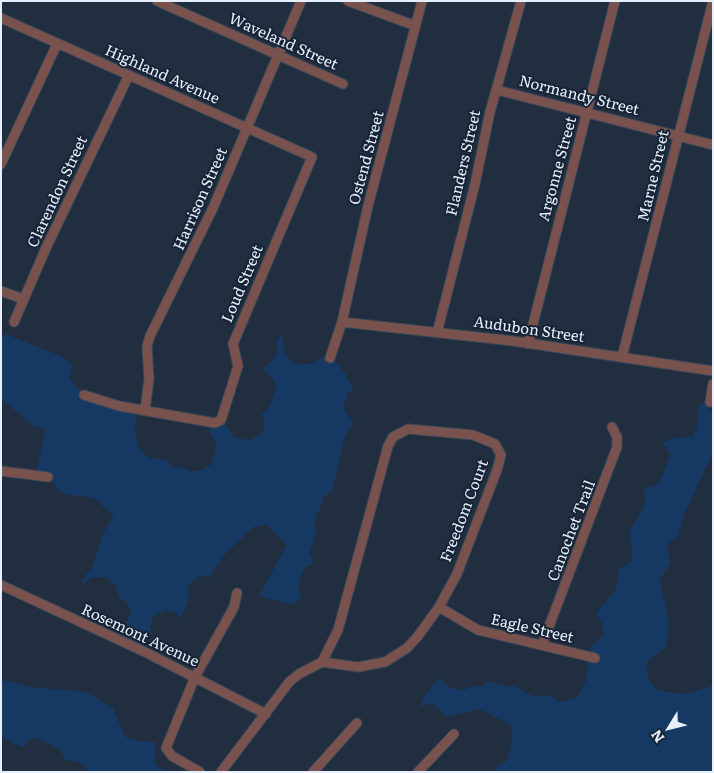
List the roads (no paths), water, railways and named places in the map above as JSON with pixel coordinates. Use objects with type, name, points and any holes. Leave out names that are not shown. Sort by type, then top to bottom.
[{"type":"street","name":"Waveland Street","points":[[157,1],[343,84]]},
{"type":"street","name":"Harrison Street","points":[[145,410],[150,379],[147,346],[150,336],[213,208],[301,1]]},
{"type":"street","points":[[348,1],[416,26]]},
{"type":"street","name":"Ostend Street","points":[[330,358],[342,322],[368,206],[422,1]]},
{"type":"street","name":"Flanders Street","points":[[437,332],[521,1]]},
{"type":"street","name":"Argonne Street","points":[[528,344],[616,1]]},
{"type":"street","name":"Marne Street","points":[[622,358],[713,2]]},
{"type":"street","name":"Highland Avenue","points":[[1,18],[312,157]]},
{"type":"street","points":[[1,164],[57,44]]},
{"type":"street","name":"Clarendon Street","points":[[14,322],[129,75]]},
{"type":"street","name":"Normandy Street","points":[[497,90],[713,145]]},
{"type":"street","name":"Loud Street","points":[[145,410],[218,423],[224,415],[238,366],[233,344],[312,157]]},
{"type":"street","points":[[1,291],[24,299]]},
{"type":"street","name":"Audubon Street","points":[[342,322],[528,344],[713,371]]},
{"type":"street","points":[[710,402],[713,384]]},
{"type":"street","points":[[84,395],[119,406],[145,410]]},
{"type":"street","name":"Canochet Trail","points":[[542,645],[618,447],[617,436],[612,427]]},
{"type":"street","name":"Freedom Court","points":[[408,430],[473,435],[496,444],[501,455],[457,574],[439,607],[418,636],[393,658],[376,664],[358,667],[322,662],[338,630],[388,446],[393,438],[408,430]]},
{"type":"street","points":[[1,471],[48,477]]},
{"type":"street","name":"Rosemont Avenue","points":[[1,585],[195,677],[266,714]]},
{"type":"street","points":[[200,772],[172,756],[166,748],[195,677],[234,607],[237,593]]},
{"type":"street","name":"Eagle Street","points":[[439,607],[478,630],[595,658]]},
{"type":"street","points":[[221,772],[290,681],[322,662]]},
{"type":"street","points":[[313,772],[357,723]]},
{"type":"street","points":[[418,772],[454,734]]}]
